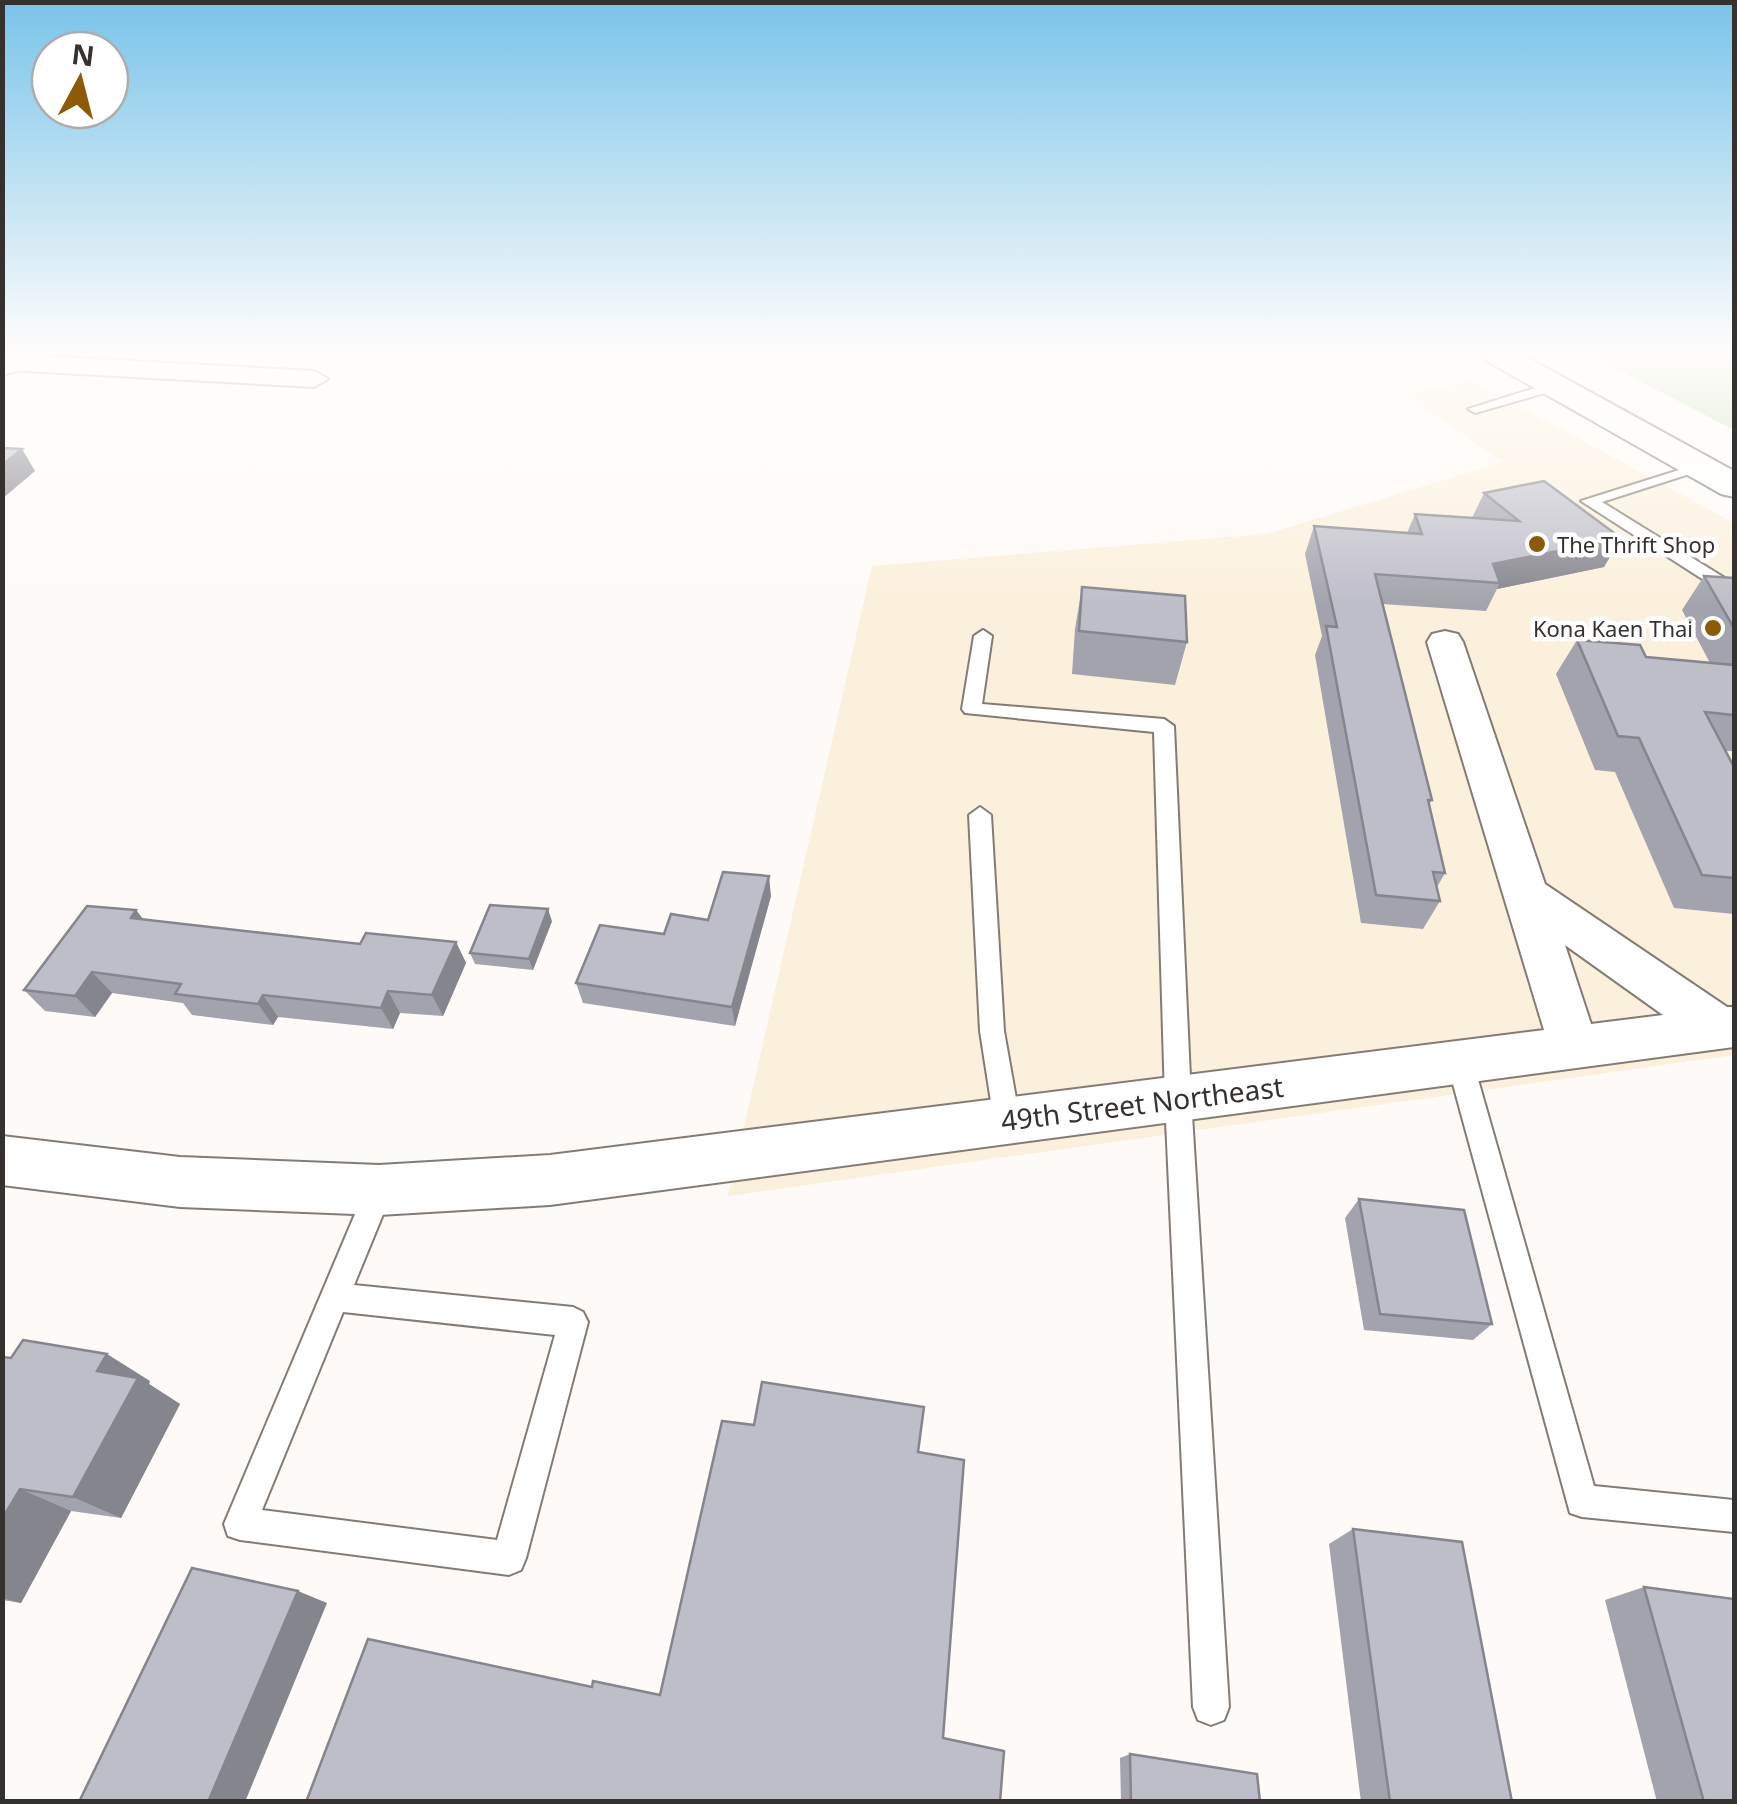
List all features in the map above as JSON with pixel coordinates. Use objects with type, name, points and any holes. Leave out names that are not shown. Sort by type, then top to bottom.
[{"type":"main road","points":[[1647,438],[1734,486]]},
{"type":"street","points":[[1446,642],[1574,1048]]},
{"type":"street","points":[[1526,894],[1727,1028]]},
{"type":"street","name":"49th Street Northeast","points":[[2,1160],[180,1182],[379,1190],[550,1180],[1727,1028]]},
{"type":"lane","points":[[1700,468],[1589,501],[1727,587],[1734,584]]},
{"type":"lane","points":[[983,636],[972,709],[1164,726],[1178,1099],[1211,1707]]},
{"type":"lane","points":[[980,816],[992,1030],[1007,1121]]},
{"type":"lane","points":[[1460,1062],[1582,1501],[1734,1516]]},
{"type":"lane","points":[[335,1297],[574,1322],[508,1558],[240,1524],[379,1190]]},
{"type":"shaded area","points":[[1469,438],[1578,438],[1734,523],[1734,1055],[728,1196],[872,566],[1267,534],[1503,462]]},
{"type":"building","points":[[2,448],[22,449],[2,465]]},
{"type":"building","points":[[1544,481],[1621,538],[1493,564],[1500,583],[1375,574],[1432,800],[1428,800],[1445,873],[1433,872],[1440,901],[1376,895],[1326,626],[1337,627],[1314,526],[1422,534],[1415,514],[1519,521],[1484,493]]},
{"type":"building","points":[[1704,576],[1734,578],[1734,628]]},
{"type":"building","points":[[1082,587],[1185,596],[1187,642],[1079,631]]},
{"type":"building","points":[[1577,640],[1640,645],[1646,657],[1734,665],[1734,715],[1705,712],[1734,767],[1734,878],[1702,875],[1639,738],[1618,736]]},
{"type":"building","points":[[723,872],[769,876],[732,1007],[576,983],[600,925],[664,934],[671,914],[708,920]]},
{"type":"building","points":[[490,905],[548,909],[529,959],[470,953]]},
{"type":"building","points":[[87,906],[136,910],[131,918],[360,944],[366,933],[456,942],[432,995],[388,991],[381,1008],[263,995],[258,1004],[175,994],[181,984],[92,972],[75,996],[24,990]]},
{"type":"building","points":[[1359,1199],[1464,1210],[1492,1324],[1380,1314]]},
{"type":"building","points":[[23,1340],[107,1354],[97,1371],[138,1378],[73,1497],[20,1489],[2,1519],[2,1357],[11,1358]]},
{"type":"building","points":[[762,1382],[924,1407],[918,1452],[964,1460],[943,1738],[1004,1751],[1000,1802],[306,1802],[368,1639],[592,1687],[593,1681],[660,1695],[722,1421],[754,1425]]},
{"type":"building","points":[[1353,1529],[1462,1542],[1512,1802],[1390,1802]]},
{"type":"building","points":[[192,1568],[298,1591],[208,1802],[79,1802]]},
{"type":"building","points":[[1644,1587],[1734,1599],[1734,1802],[1704,1802]]},
{"type":"building","points":[[1130,1754],[1257,1774],[1260,1802],[1131,1802]]},
{"type":"place","name":"The Thrift Shop","points":[[1537,544]]},
{"type":"place","name":"Kona Kaen Thai","points":[[1713,628]]}]
